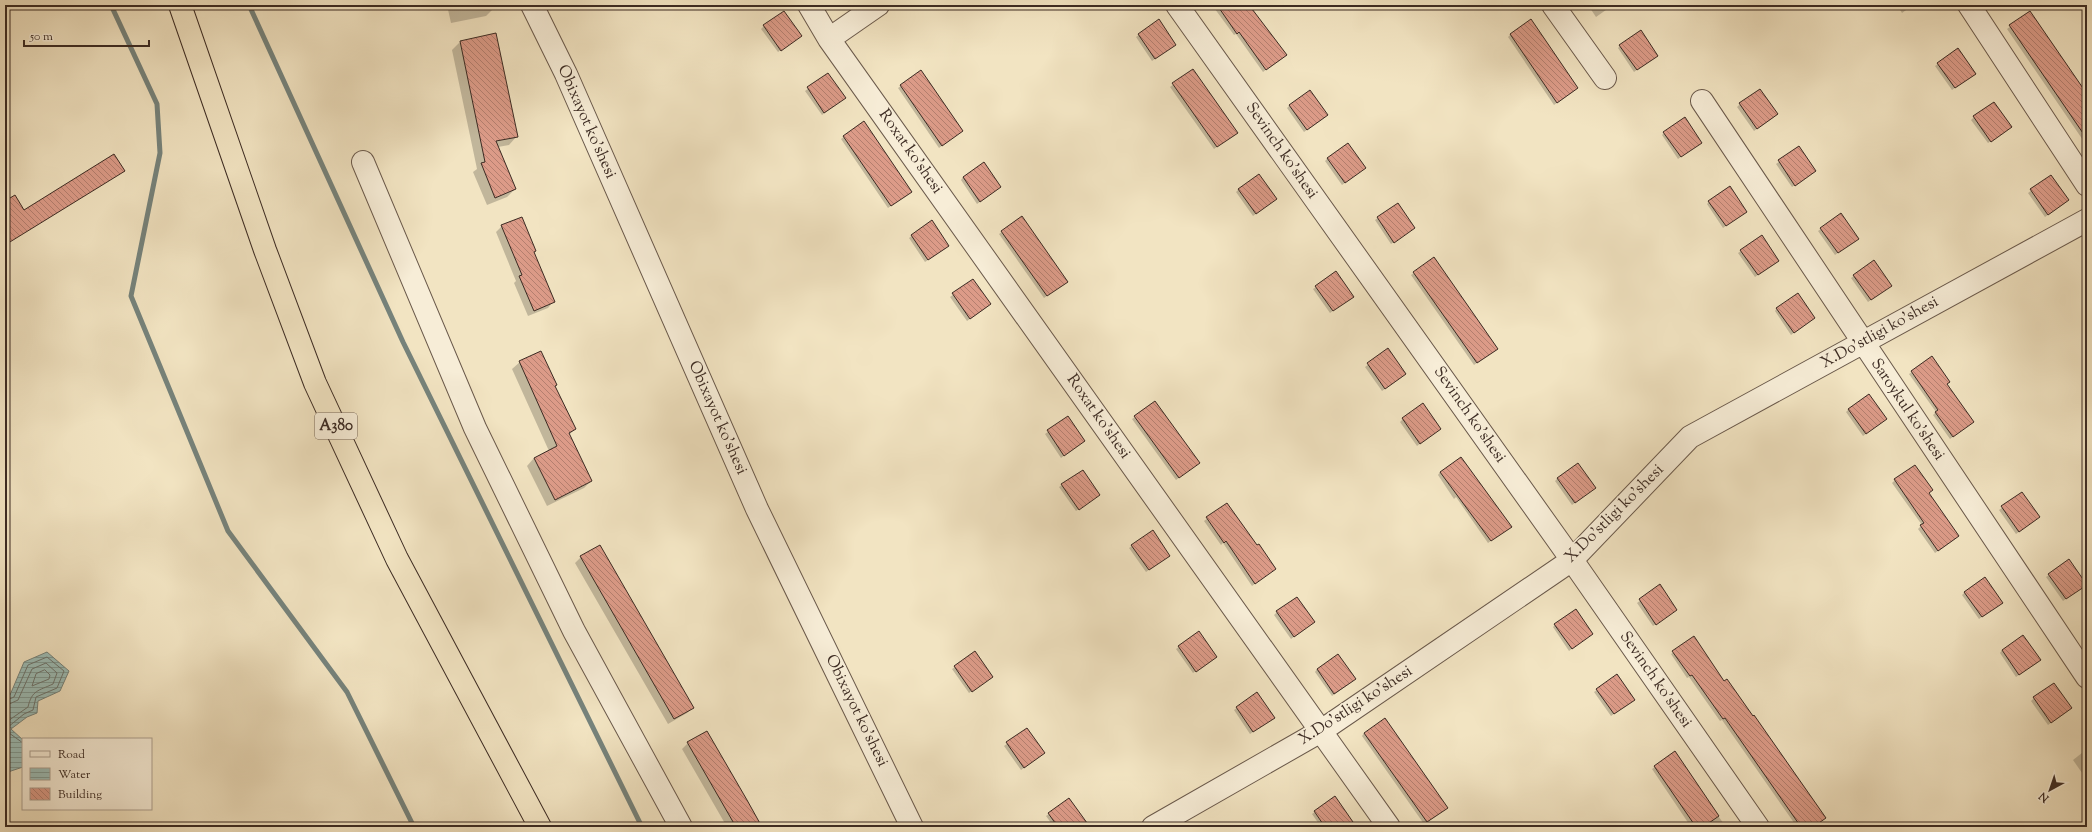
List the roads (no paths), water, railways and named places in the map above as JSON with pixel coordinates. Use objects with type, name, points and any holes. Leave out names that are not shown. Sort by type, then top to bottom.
[{"type":"highway","name":"A380","points":[[180,5],[265,250],[315,383],[397,559],[540,827]]},
{"type":"street","name":"Obixayot ko'shesi","points":[[532,5],[566,74],[757,509],[912,827]]},
{"type":"street","name":"Roxat ko'shesi","points":[[809,5],[829,39],[1389,827]]},
{"type":"street","points":[[829,39],[878,5]]},
{"type":"street","name":"Sevinch ko'shesi","points":[[1177,5],[1572,560],[1758,827]]},
{"type":"street","points":[[1553,5],[1605,78]]},
{"type":"street","points":[[1969,5],[2087,185]]},
{"type":"street","name":"Saroykul ko'shesi","points":[[1702,101],[2087,677]]},
{"type":"street","points":[[363,162],[475,428],[574,631],[681,827]]},
{"type":"street","name":"X.Do'stligi ko'shesi","points":[[1153,827],[1321,731],[1572,560],[1690,437],[2087,220]]},
{"type":"water","points":[[47,652],[69,671],[60,691],[38,701],[37,713],[27,717],[11,729],[22,739],[22,767],[5,773],[5,698],[10,695],[24,662]]},
{"type":"waterway","points":[[111,5],[157,104],[160,153],[131,296],[228,531],[347,692],[414,827]]},
{"type":"waterway","points":[[249,5],[403,342],[642,827]]}]
